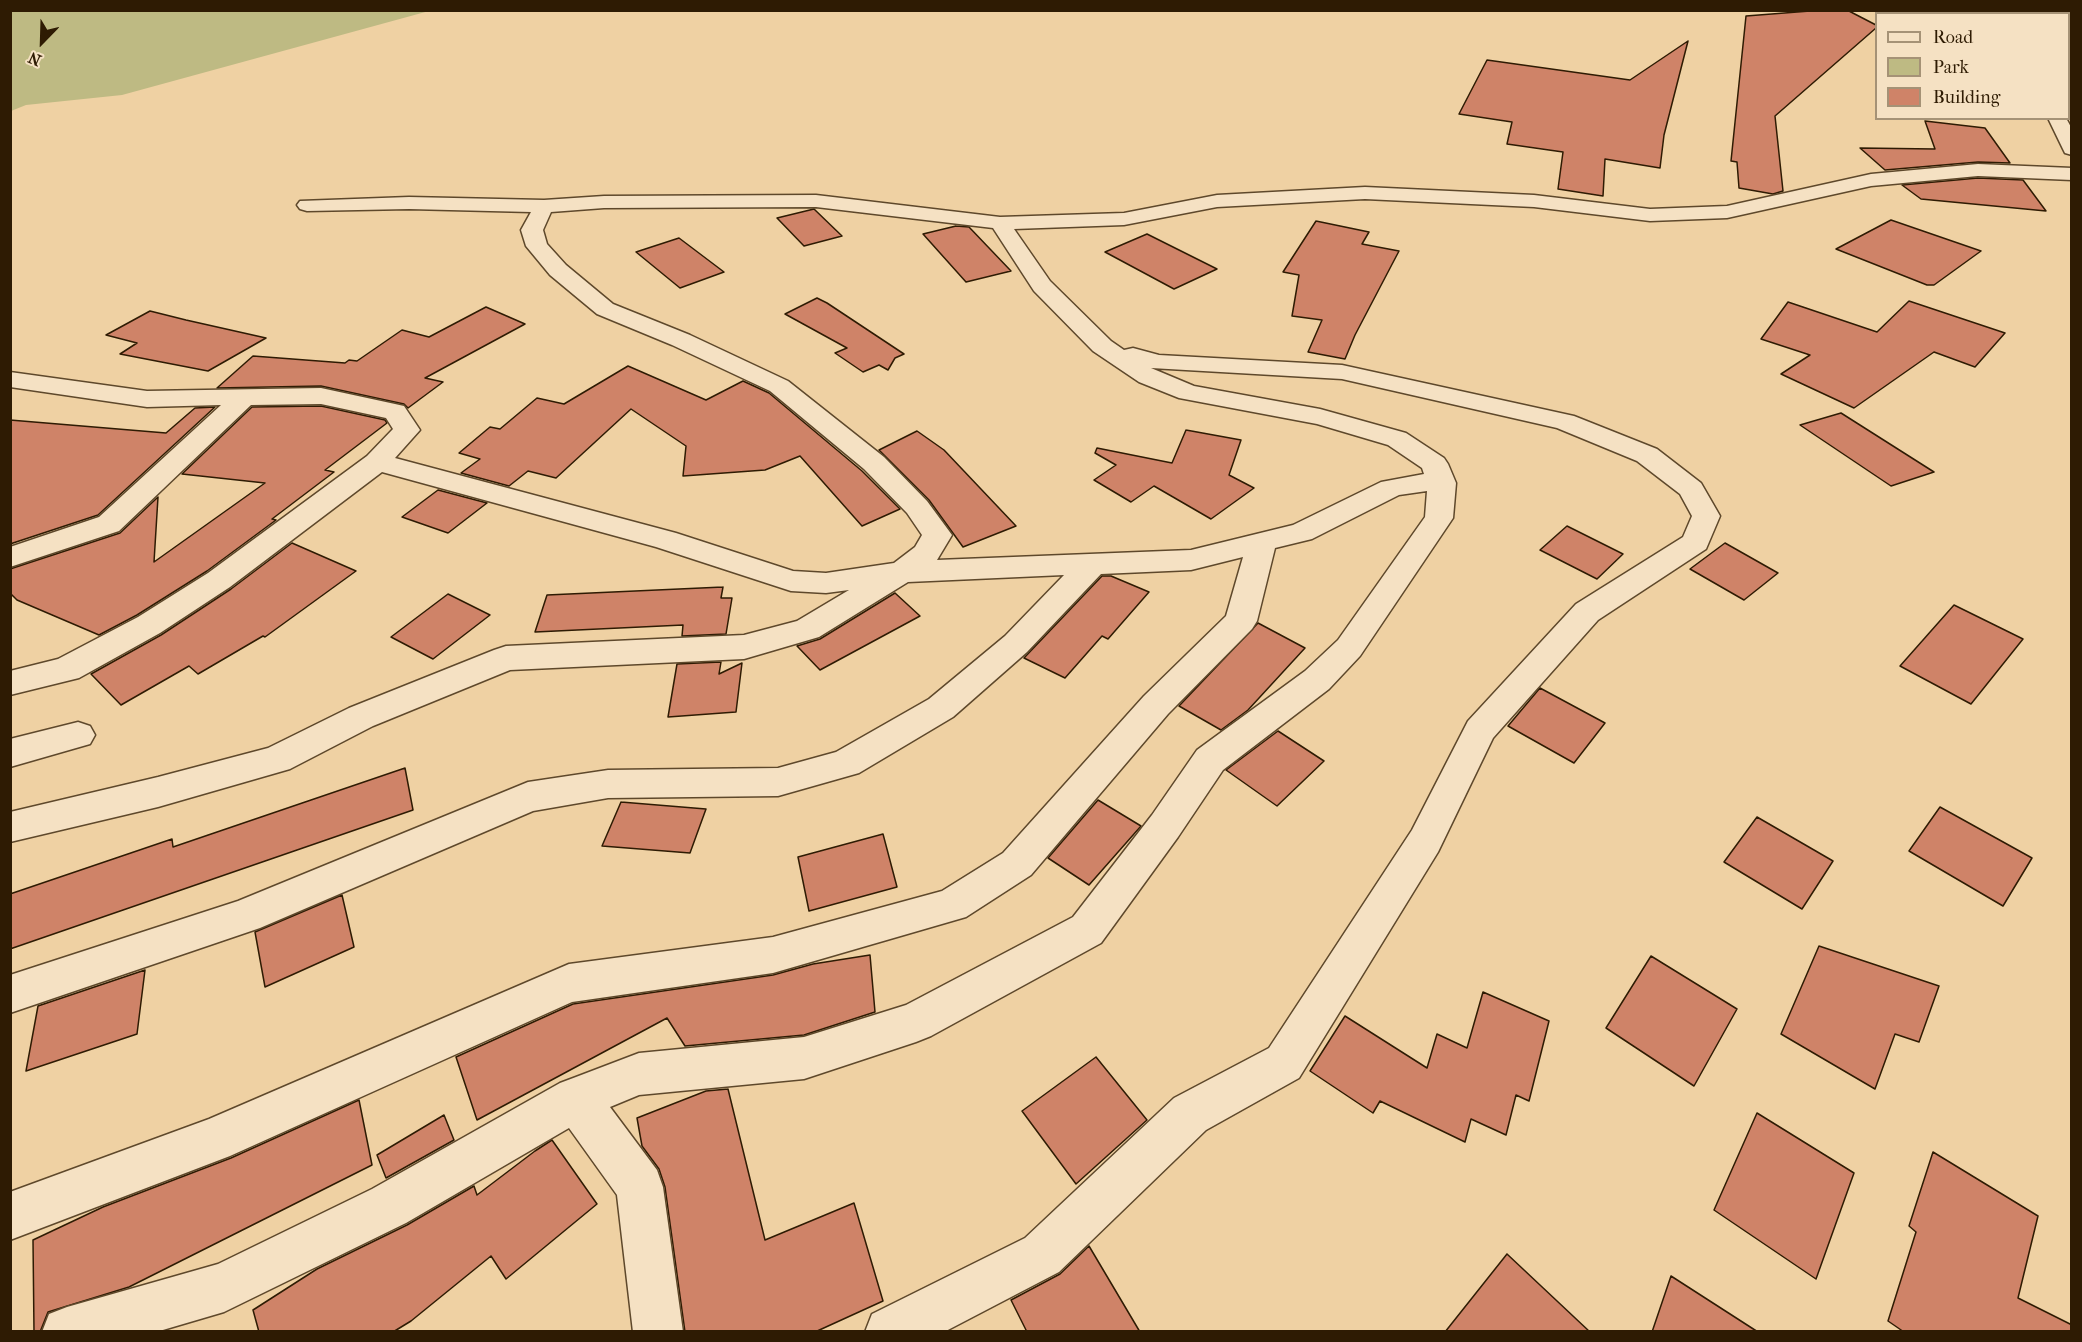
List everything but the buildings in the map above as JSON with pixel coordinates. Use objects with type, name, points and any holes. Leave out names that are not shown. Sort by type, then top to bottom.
[{"type":"street","points":[[2058,120],[2072,149]]},
{"type":"street","points":[[307,205],[409,203],[544,206],[604,202],[816,201],[1000,223],[1124,219],[1217,201],[1365,193],[1534,201],[1650,215],[1716,212],[1871,180],[1978,170],[2072,174]]},
{"type":"street","points":[[10,827],[158,792],[277,759],[361,717],[506,658],[744,647],[808,628],[902,572],[926,554],[937,535],[917,507],[874,463],[779,386],[681,340],[605,309],[558,270],[537,246],[532,230],[544,206]]},
{"type":"street","points":[[67,1332],[224,1287],[388,1206],[576,1099],[639,1074],[804,1058],[916,1022],[1087,930],[1165,826],[1210,760],[1317,680],[1349,648],[1439,518],[1442,483],[1434,464],[1397,439],[1320,417],[1188,393],[1148,377],[1102,346],[1042,286],[1000,223]]},
{"type":"street","points":[[890,1332],[1042,1255],[1190,1114],[1284,1063],[1425,841],[1480,730],[1587,612],[1696,542],[1706,516],[1691,489],[1647,455],[1565,422],[1342,372],[1158,362],[1102,346]]},
{"type":"street","points":[[10,379],[147,399],[321,396],[394,412],[407,430],[376,462],[219,580],[149,625],[67,669],[10,683]]},
{"type":"street","points":[[10,557],[109,524],[245,398]]},
{"type":"street","points":[[376,462],[666,540],[791,581],[826,583],[902,572],[1191,560],[1302,532],[1391,488],[1421,482],[1442,483]]},
{"type":"street","points":[[10,1216],[214,1140],[569,983],[773,955],[952,905],[1017,864],[1156,705],[1241,621],[1262,542]]},
{"type":"street","points":[[10,994],[246,916],[528,797],[608,784],[778,782],[846,762],[941,708],[1016,644],[1093,564]]},
{"type":"street","points":[[10,753],[78,735]]},
{"type":"street","points":[[576,1099],[640,1187],[658,1332]]},
{"type":"green space","points":[[11,10],[429,11],[122,95],[26,105],[11,111]]}]
